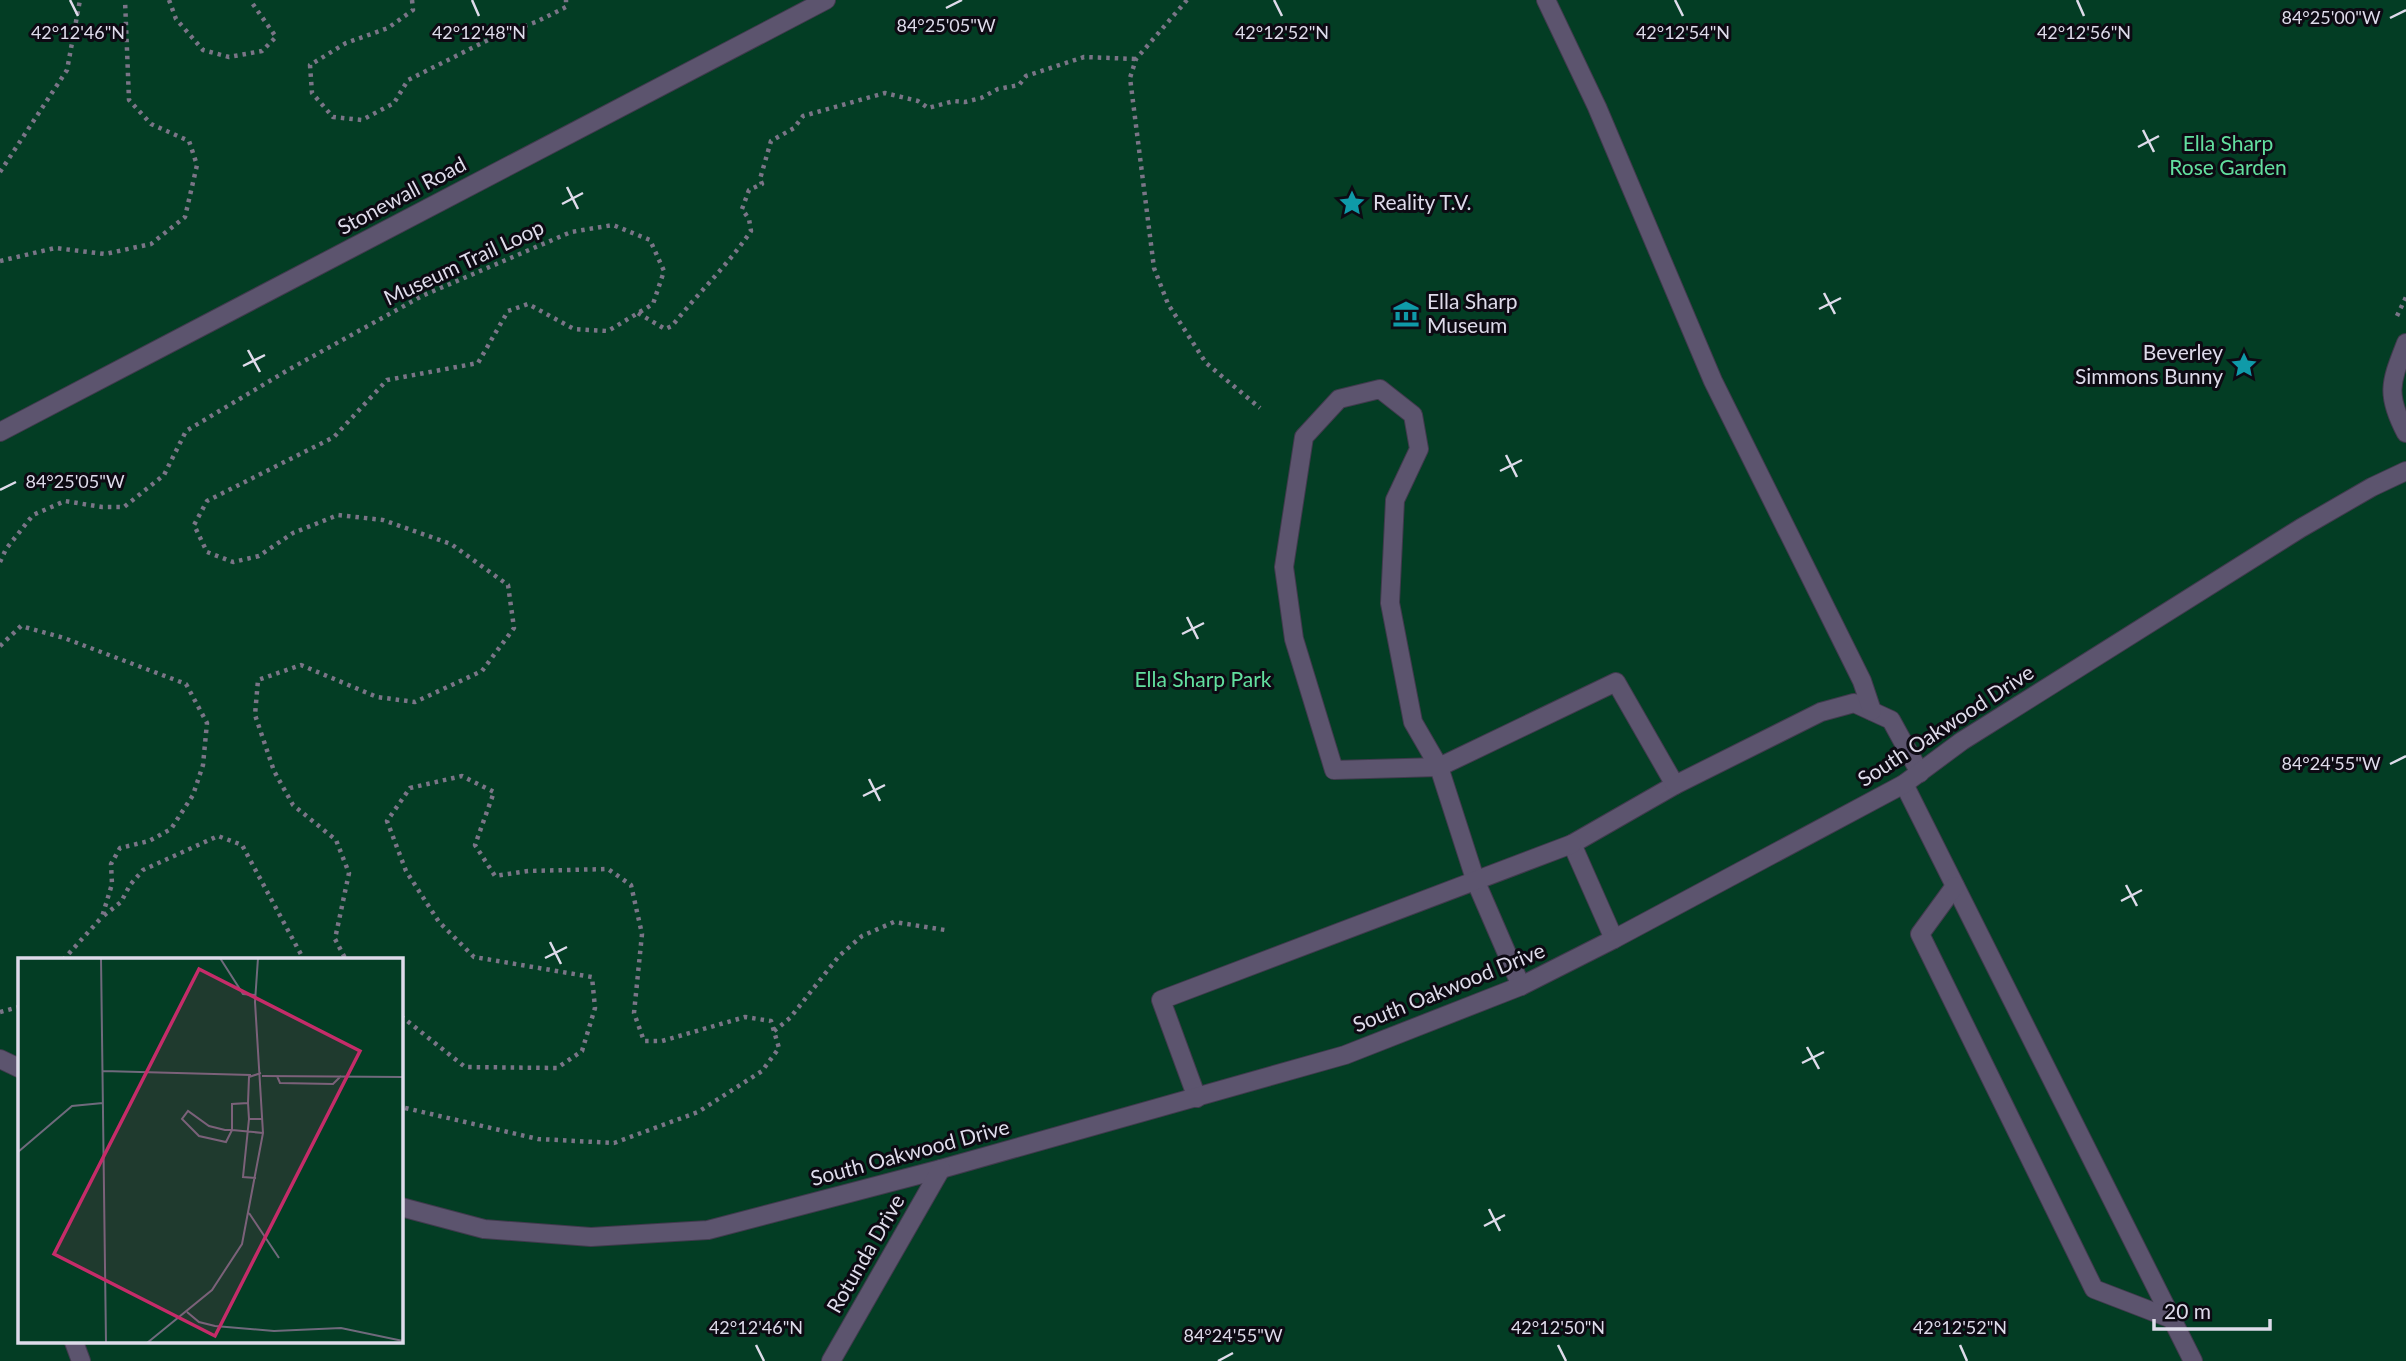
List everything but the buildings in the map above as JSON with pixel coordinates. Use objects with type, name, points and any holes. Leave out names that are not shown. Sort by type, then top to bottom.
[{"type":"street","name":"Stonewall Road","points":[[0,432],[826,0]]},
{"type":"street","points":[[1546,0],[1597,107],[1713,381],[1862,681],[1872,712]]},
{"type":"street","points":[[2406,343],[2391,381],[2393,403],[2406,433]]},
{"type":"street","points":[[1521,986],[1476,881],[1439,767],[1413,722],[1390,603],[1395,500],[1419,449],[1413,415],[1380,389],[1339,399],[1304,437],[1284,567],[1294,639],[1334,770],[1439,767],[1616,682],[1675,785]]},
{"type":"street","name":"South Oakwood Drive","points":[[402,1207],[484,1229],[591,1237],[708,1230],[941,1169],[1345,1055],[1521,986],[1904,784],[1962,741],[2301,528],[2372,487],[2406,471]]},
{"type":"street","points":[[1197,1098],[1161,1000],[1572,844],[1675,785],[1821,712],[1854,703],[1891,720],[1920,773]]},
{"type":"street","points":[[1904,784],[2193,1361]]},
{"type":"street","points":[[1572,844],[1614,939]]},
{"type":"street","points":[[1955,886],[1920,934],[2094,1289],[2172,1319]]},
{"type":"street","points":[[0,1059],[18,1068]]},
{"type":"street","name":"Rotunda Drive","points":[[831,1361],[941,1169]]},
{"type":"street","points":[[75,1344],[81,1361]]},
{"type":"path","points":[[0,173],[67,70],[80,0]]},
{"type":"path","points":[[0,261],[55,248],[105,254],[152,244],[185,217],[197,165],[189,141],[151,124],[129,100],[125,0]]},
{"type":"path","points":[[169,0],[176,19],[203,50],[229,57],[262,51],[276,37],[250,0]]},
{"type":"path","points":[[412,0],[413,10],[388,28],[346,43],[310,65],[312,93],[332,117],[362,120],[394,103],[408,80],[496,36],[536,22],[566,7],[566,0]]},
{"type":"path","points":[[1187,0],[1136,59],[1130,78],[1154,268],[1168,304],[1206,363],[1260,408]]},
{"type":"path","points":[[638,313],[665,328],[672,326],[737,251],[751,231],[749,219],[741,209],[749,190],[762,184],[760,179],[771,141],[794,128],[803,116],[885,93],[918,101],[928,108],[965,102],[981,98],[998,89],[1019,85],[1026,76],[1084,57],[1136,59]]},
{"type":"path","name":"Museum Trail Loop","points":[[0,562],[6,549],[33,515],[65,501],[102,507],[124,507],[164,475],[186,431],[288,370],[422,296],[571,232],[613,225],[650,240],[664,271],[653,304],[608,331],[575,329],[528,304],[508,311],[478,363],[387,380],[334,437],[207,501],[194,525],[207,552],[233,562],[259,556],[293,533],[338,515],[383,520],[451,544],[508,585],[514,628],[482,671],[415,702],[377,697],[301,665],[258,680],[255,715],[274,771],[293,805],[336,840],[349,873],[335,939],[345,958]]},
{"type":"path","points":[[0,646],[21,626],[64,638],[186,684],[207,723],[203,765],[193,795],[171,829],[149,841],[120,848],[111,864],[112,884],[102,917]]},
{"type":"path","points":[[402,1017],[465,1067],[557,1068],[582,1051],[595,1008],[592,977],[474,957],[439,922],[406,871],[387,821],[410,788],[462,776],[494,792],[475,845],[495,876],[608,869],[631,886],[642,934],[634,1013],[644,1041],[662,1041],[745,1017],[771,1021],[779,1048],[762,1072],[698,1112],[614,1143],[538,1139],[402,1107]]},
{"type":"path","points":[[65,958],[102,917],[121,902],[130,885],[144,870],[218,836],[242,845],[303,958]]},
{"type":"path","points":[[774,1031],[790,1018],[839,956],[862,936],[894,922],[945,930]]},
{"type":"path","points":[[0,1012],[18,1007]]},
{"type":"green space","name":"Ella Sharp Park","points":[[0,0],[2406,0],[2406,1361],[0,1361]]},
{"type":"place","name":"Reality T.V.","points":[[1352,203]]},
{"type":"place","name":"Ella Sharp Museum","points":[[1406,314]]},
{"type":"place","name":"Beverley Simmons Bunny","points":[[2244,365]]},
{"type":"park label","name":"Ella Sharp Rose Garden","points":[[2228,156]]}]
